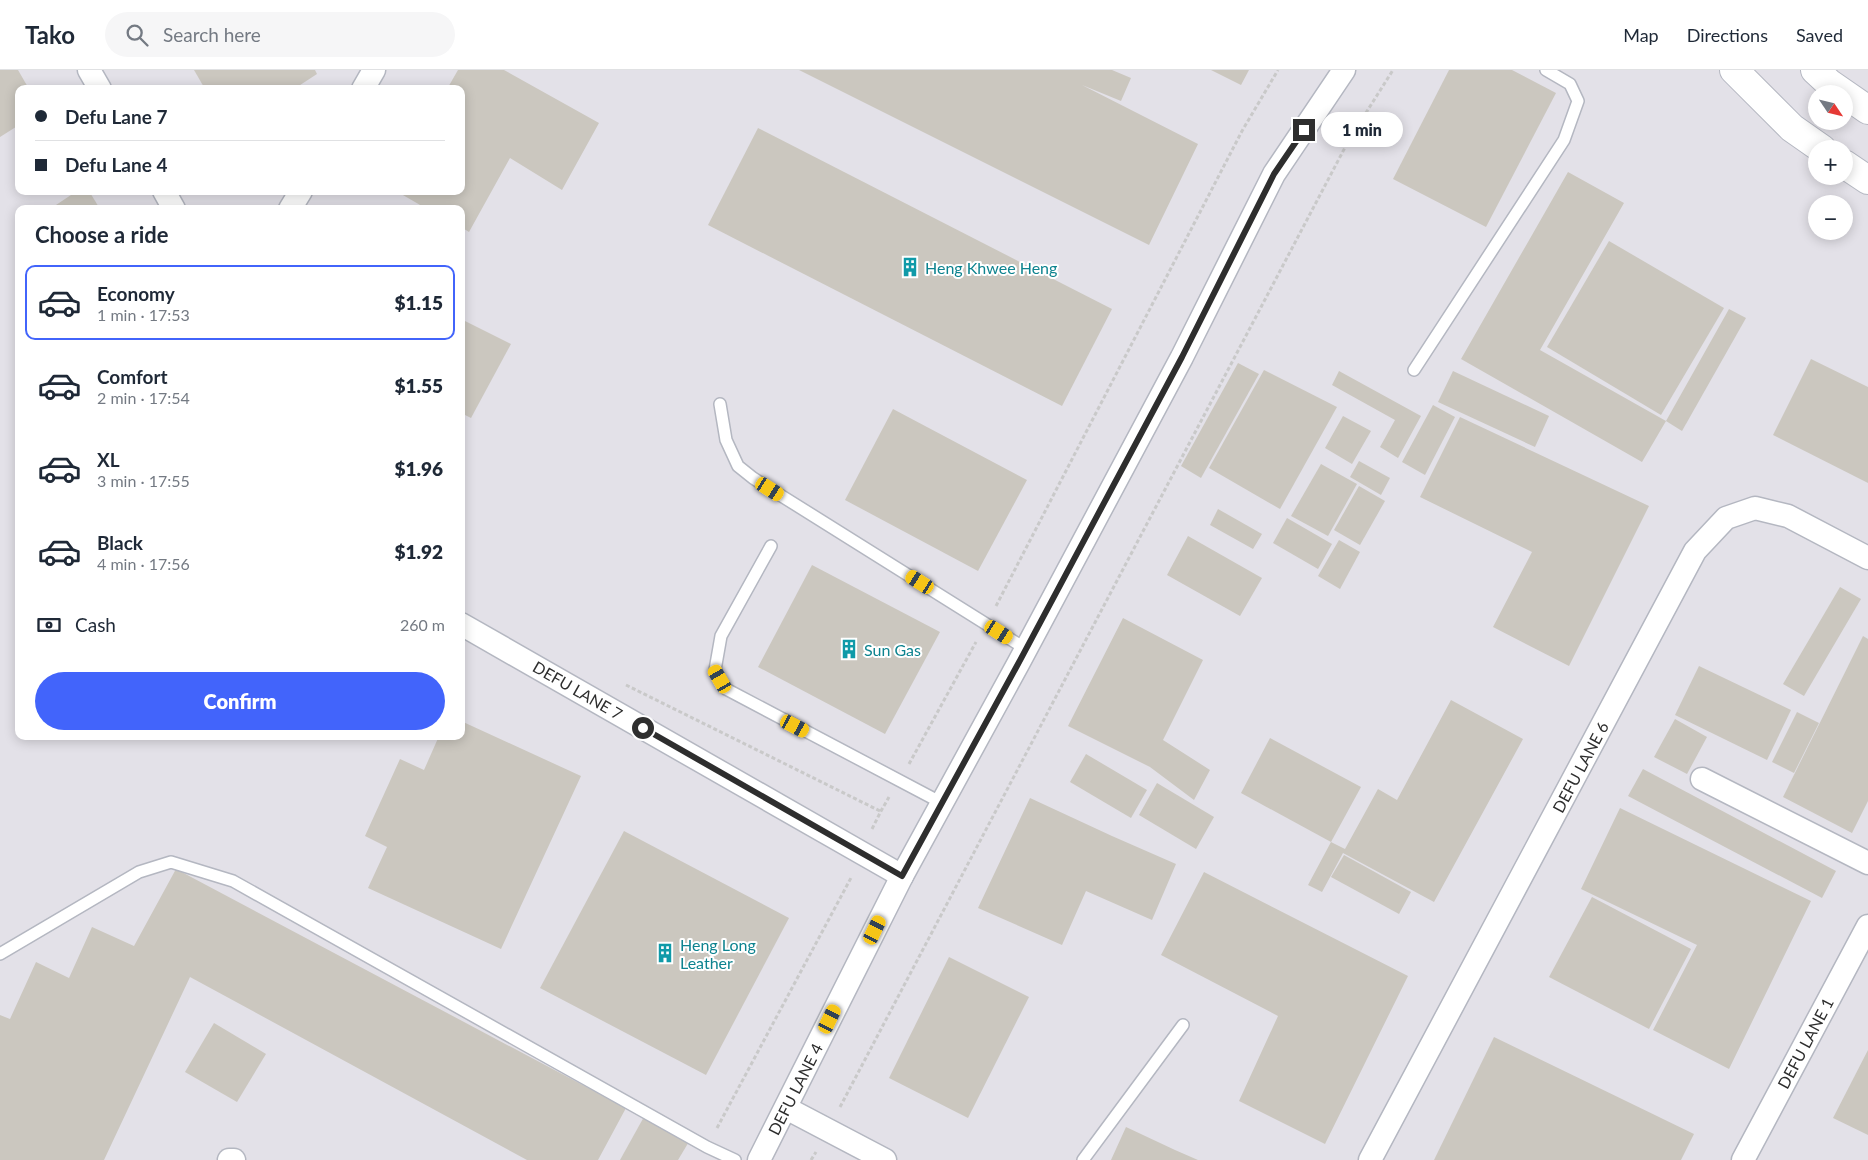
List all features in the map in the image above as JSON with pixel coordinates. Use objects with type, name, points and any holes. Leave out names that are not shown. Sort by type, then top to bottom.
[{"type":"main road","points":[[1734,70],[1792,128],[1809,140]]},
{"type":"main road","points":[[1816,70],[1829,83],[1868,110]]},
{"type":"main road","points":[[1853,170],[1868,180]]},
{"type":"street","points":[[89,70],[98,85]]},
{"type":"street","points":[[365,85],[374,70]]},
{"type":"street","name":"DEFU LANE 4","points":[[759,1160],[902,876],[1182,357],[1274,174],[1344,70]]},
{"type":"street","name":"DEFU LANE 6","points":[[1370,1160],[1695,550],[1726,518],[1755,508],[1788,516],[1868,558]]},
{"type":"street","name":"DEFU LANE 7","points":[[465,626],[902,876]]},
{"type":"street","points":[[1702,779],[1868,863]]},
{"type":"street","name":"DEFU LANE 1","points":[[1743,1160],[1868,926]]},
{"type":"street","points":[[786,1108],[884,1160]]},
{"type":"street","points":[[229,1160],[234,1160]]},
{"type":"lane","points":[[1414,370],[1564,140],[1578,100],[1570,84],[1546,70]]},
{"type":"lane","points":[[720,404],[726,440],[738,466],[753,478],[1026,649]]},
{"type":"lane","points":[[772,546],[721,636],[715,670],[726,689],[942,803]]},
{"type":"lane","points":[[0,954],[139,872],[171,862],[234,881],[735,1160]]},
{"type":"lane","points":[[1083,1160],[1183,1025]]},
{"type":"path","points":[[707,1146],[855,871],[880,811],[900,782],[986,624],[1242,131],[1278,70]]},
{"type":"path","points":[[828,1130],[1350,138],[1393,70]]},
{"type":"path","points":[[621,682],[880,811]]},
{"type":"shaded area","points":[[0,70],[1868,70],[1868,1160],[0,1160]]},
{"type":"building","points":[[0,70],[18,70],[27,85],[15,85],[15,128],[0,137]]},
{"type":"building","points":[[194,70],[315,70],[317,74],[300,85],[203,85]]},
{"type":"building","points":[[458,70],[504,70],[599,123],[562,190],[510,158],[469,232],[465,230],[465,205],[420,205],[403,195],[465,195],[465,85],[449,85]]},
{"type":"building","points":[[799,70],[1112,70],[1131,78],[1121,101],[1082,85],[1198,144],[1149,245]]},
{"type":"building","points":[[1211,70],[1249,70],[1241,85]]},
{"type":"building","points":[[1449,70],[1512,70],[1556,93],[1486,227],[1393,179]]},
{"type":"building","name":"Heng Khwee Heng","points":[[758,128],[1112,309],[1062,406],[708,225]]},
{"type":"building","points":[[1568,172],[1624,203],[1540,350],[1666,421],[1642,462],[1461,359]]},
{"type":"building","points":[[71,195],[91,195],[98,205],[56,205]]},
{"type":"building","points":[[1609,241],[1724,308],[1661,415],[1547,347]]},
{"type":"building","points":[[1729,309],[1746,318],[1682,431],[1666,421]]},
{"type":"building","points":[[465,321],[511,344],[471,418],[465,415]]},
{"type":"building","points":[[1811,359],[1868,387],[1868,483],[1773,435]]},
{"type":"building","points":[[1238,363],[1259,374],[1201,478],[1181,466]]},
{"type":"building","points":[[1264,370],[1337,407],[1280,509],[1209,468]]},
{"type":"building","points":[[1339,371],[1421,416],[1398,458],[1380,447],[1395,420],[1332,385]]},
{"type":"building","points":[[1453,371],[1549,416],[1535,447],[1438,402]]},
{"type":"building","points":[[1433,405],[1455,417],[1425,475],[1402,462]]},
{"type":"building","points":[[893,409],[1027,480],[978,571],[845,500]]},
{"type":"building","points":[[1343,416],[1371,431],[1352,464],[1325,448]]},
{"type":"building","points":[[1460,417],[1649,506],[1569,666],[1493,627],[1532,552],[1420,497]]},
{"type":"building","points":[[1359,461],[1390,478],[1381,495],[1350,477]]},
{"type":"building","points":[[1321,464],[1357,484],[1328,536],[1291,516]]},
{"type":"building","points":[[1359,486],[1385,501],[1360,545],[1334,530]]},
{"type":"building","points":[[1218,509],[1262,534],[1253,549],[1210,525]]},
{"type":"building","points":[[1287,518],[1332,544],[1318,569],[1273,543]]},
{"type":"building","points":[[1188,536],[1262,578],[1240,616],[1167,575]]},
{"type":"building","points":[[1339,540],[1360,552],[1340,589],[1318,576]]},
{"type":"building","name":"Sun Gas","points":[[812,565],[940,632],[885,734],[758,667]]},
{"type":"building","points":[[1840,587],[1861,599],[1804,696],[1783,684]]},
{"type":"building","points":[[1123,618],[1203,660],[1163,740],[1210,770],[1194,800],[1150,767],[1068,726]]},
{"type":"building","points":[[1863,636],[1868,639],[1868,801],[1852,833],[1783,797]]},
{"type":"building","points":[[1699,666],[1791,710],[1767,760],[1675,715]]},
{"type":"building","points":[[1451,700],[1523,739],[1434,902],[1343,853],[1322,892],[1308,885],[1331,842],[1345,849],[1378,789],[1397,800]]},
{"type":"building","points":[[1797,712],[1819,723],[1794,773],[1772,762]]},
{"type":"building","points":[[1675,719],[1707,737],[1687,774],[1654,757]]},
{"type":"building","points":[[465,723],[581,776],[501,949],[368,888],[387,847],[365,836],[400,759],[424,770],[437,740],[465,740]]},
{"type":"building","points":[[1270,738],[1361,787],[1331,842],[1241,793]]},
{"type":"building","points":[[1086,754],[1147,790],[1131,818],[1070,782]]},
{"type":"building","points":[[1643,769],[1836,871],[1822,898],[1628,796]]},
{"type":"building","points":[[1157,783],[1214,817],[1196,849],[1139,815]]},
{"type":"building","points":[[1030,798],[1176,864],[1152,920],[1086,891],[1062,945],[978,908]]},
{"type":"building","points":[[1620,808],[1811,901],[1729,1069],[1653,1030],[1697,945],[1581,889]]},
{"type":"building","name":"Heng Long Leather","points":[[624,831],[789,918],[706,1075],[540,988]]},
{"type":"building","points":[[1344,855],[1411,892],[1399,914],[1331,877]]},
{"type":"building","points":[[176,869],[626,1108],[598,1160],[527,1160],[190,977],[104,1160],[0,1160],[0,1015],[10,1019],[36,962],[69,978],[92,927],[134,946]]},
{"type":"building","points":[[1204,872],[1408,976],[1325,1144],[1239,1101],[1278,1016],[1161,955]]},
{"type":"building","points":[[1592,897],[1691,949],[1649,1029],[1549,977]]},
{"type":"building","points":[[949,957],[1029,997],[968,1118],[889,1078]]},
{"type":"building","points":[[214,1023],[266,1054],[237,1102],[185,1072]]},
{"type":"building","points":[[1494,1037],[1694,1134],[1681,1160],[1434,1160]]},
{"type":"building","points":[[1868,1050],[1868,1135],[1833,1118]]},
{"type":"building","points":[[645,1115],[690,1140],[678,1160],[620,1160]]},
{"type":"building","points":[[1126,1127],[1175,1150],[1198,1160],[1111,1160]]},
{"type":"place","name":"Heng Khwee Heng","points":[[910,267]]},
{"type":"place","name":"Sun Gas","points":[[849,649]]},
{"type":"place","name":"Heng Long Leather","points":[[665,953]]},
{"type":"route","points":[[643,728],[902,876],[1182,357],[1274,174],[1304,130]]}]
